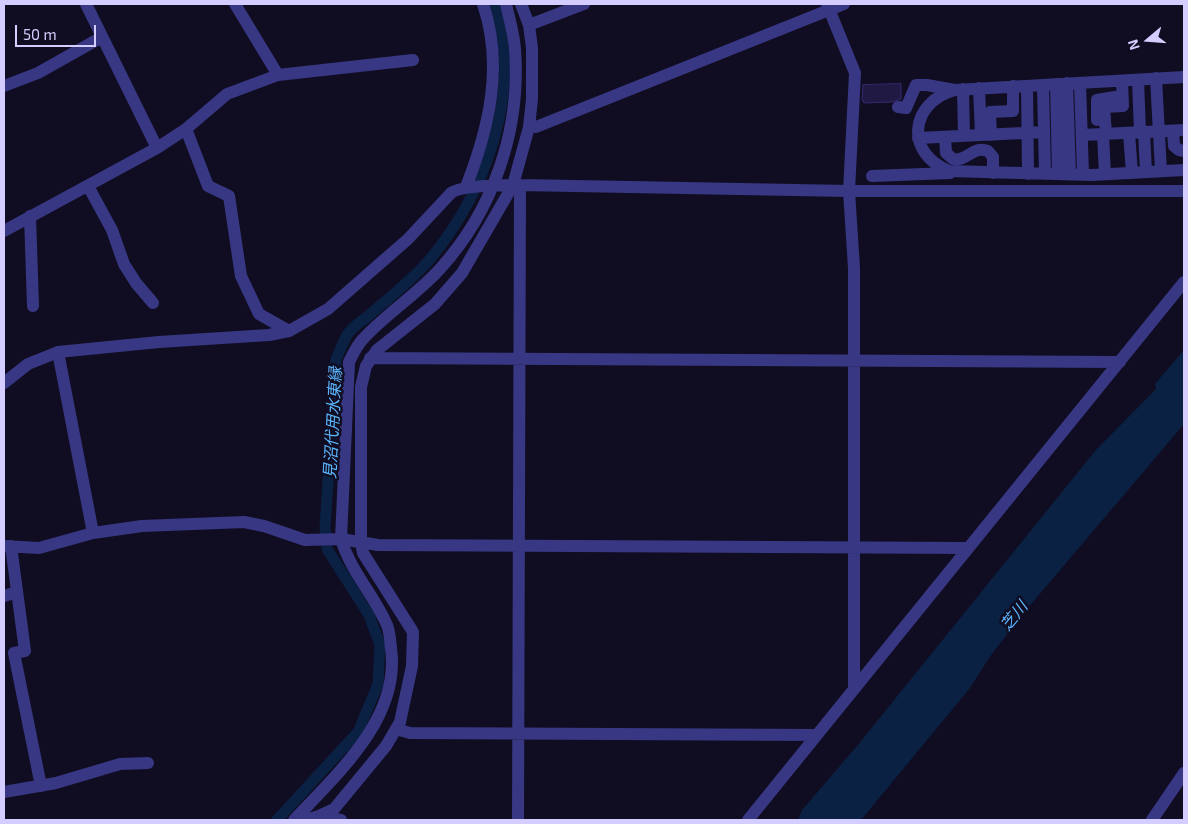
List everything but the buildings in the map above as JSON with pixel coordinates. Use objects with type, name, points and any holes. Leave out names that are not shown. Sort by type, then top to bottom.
[{"type":"street","points":[[86,4],[157,148]]},
{"type":"street","points":[[235,4],[278,75]]},
{"type":"street","points":[[468,187],[488,120],[493,85],[493,50],[482,4]]},
{"type":"street","points":[[294,820],[370,733],[388,690],[392,658],[388,626],[346,557],[338,539],[349,362],[361,340],[439,270],[477,218],[492,187],[505,148],[516,85],[515,47],[506,4]]},
{"type":"street","points":[[518,820],[519,359],[517,185],[529,127],[533,74],[529,26],[522,4]]},
{"type":"street","points":[[529,26],[584,4]]},
{"type":"street","points":[[529,127],[536,127],[828,7],[844,4]]},
{"type":"street","points":[[828,7],[855,74],[859,108],[849,191],[854,268],[852,546],[854,688]]},
{"type":"street","points":[[4,86],[38,73],[102,37]]},
{"type":"street","points":[[4,231],[157,148],[186,129],[227,94],[278,75],[413,60]]},
{"type":"street","points":[[957,172],[939,167],[922,151],[918,138],[920,116],[933,99],[959,90],[979,88],[1184,77]]},
{"type":"street","points":[[1156,78],[1161,171]]},
{"type":"street","points":[[1132,173],[1133,152],[1138,133],[1138,80]]},
{"type":"street","points":[[1105,174],[1102,134],[1096,100],[1115,98],[1118,81]]},
{"type":"street","points":[[1064,174],[1082,135],[1068,83]]},
{"type":"street","points":[[1064,174],[1068,83]]},
{"type":"street","points":[[898,108],[906,108],[916,85],[927,84],[959,90]]},
{"type":"street","points":[[1043,85],[1044,132],[1064,174]]},
{"type":"street","points":[[986,135],[990,112],[1014,110],[1013,86]]},
{"type":"street","points":[[1027,86],[1028,174]]},
{"type":"street","points":[[964,136],[968,112],[979,88]]},
{"type":"street","points":[[959,90],[968,112],[986,135]]},
{"type":"street","points":[[186,129],[208,186],[229,196],[241,276],[259,314],[289,331]]},
{"type":"street","points":[[1082,135],[1178,131],[1174,146],[1178,150],[1184,151]]},
{"type":"street","points":[[918,138],[1044,132]]},
{"type":"street","points":[[945,137],[946,153],[953,159],[962,159],[979,149],[988,151],[992,157],[993,173]]},
{"type":"street","points":[[1133,152],[1146,172]]},
{"type":"street","points":[[872,176],[928,176],[957,172],[1105,174],[1184,170]]},
{"type":"street","points":[[305,820],[319,816],[334,808],[386,746],[400,722],[412,666],[413,632],[364,553],[361,543],[361,387],[366,366],[370,358],[389,340],[435,304],[453,285],[517,185]]},
{"type":"street","points":[[4,382],[28,364],[58,352],[159,342],[268,335],[289,331],[328,309],[408,239],[451,193],[456,189],[468,187],[517,185],[849,191],[1184,191]]},
{"type":"street","points":[[88,186],[112,230],[124,264],[136,284],[153,303]]},
{"type":"street","points":[[30,216],[33,306]]},
{"type":"street","points":[[748,820],[1184,282]]},
{"type":"street","points":[[58,352],[93,533]]},
{"type":"street","points":[[370,358],[1120,362]]},
{"type":"street","points":[[41,786],[14,653],[25,650],[17,592],[7,546],[39,548],[93,533],[142,526],[244,522],[264,526],[305,540],[338,539],[378,545],[968,548]]},
{"type":"street","points":[[4,596],[17,592]]},
{"type":"street","points":[[396,729],[410,733],[519,732],[817,735]]},
{"type":"street","points":[[4,792],[41,786],[120,764],[148,763]]},
{"type":"street","points":[[1152,820],[1184,773]]},
{"type":"street","points":[[319,816],[341,820]]},
{"type":"water","name":"芝川","points":[[1184,350],[1184,424],[1027,609],[991,655],[970,688],[861,820],[798,820],[802,810],[857,746],[1095,451],[1156,389],[1155,384]]},
{"type":"waterway","name":"見沼代用水東縁","points":[[277,820],[358,732],[378,684],[380,645],[369,615],[327,549],[325,528],[336,359],[351,330],[408,281],[431,258],[451,231],[483,171],[494,138],[502,104],[505,70],[502,37],[494,4]]}]
